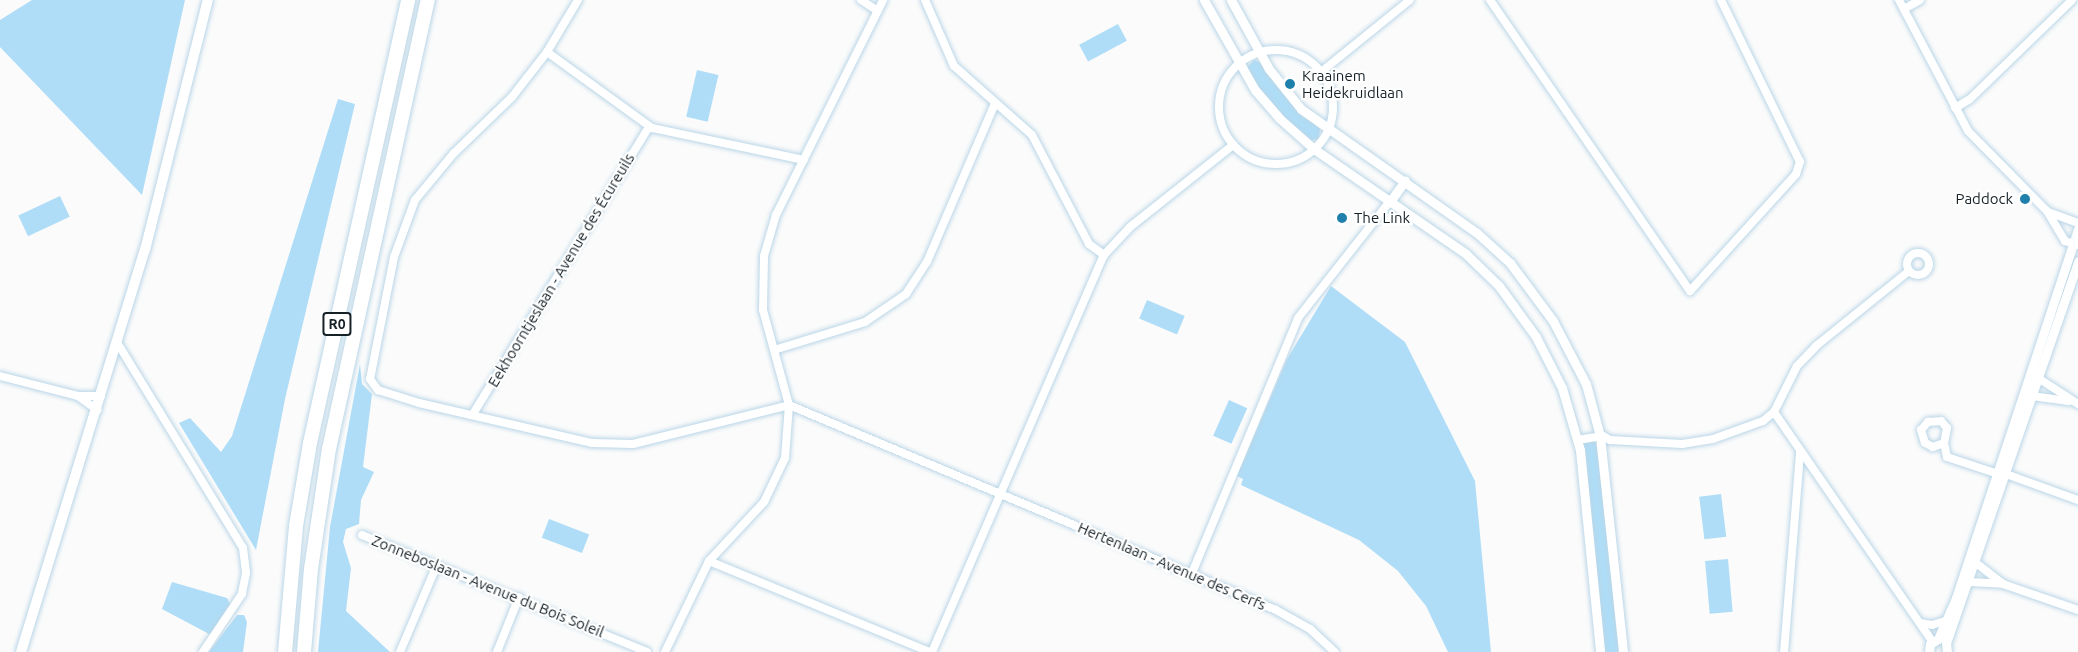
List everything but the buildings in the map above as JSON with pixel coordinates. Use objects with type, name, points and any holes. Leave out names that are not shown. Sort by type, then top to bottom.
[{"type":"highway","name":"R0","points":[[285,652],[296,526],[310,443],[408,0]]},
{"type":"highway","name":"R0","points":[[304,652],[312,559],[329,449],[428,0]]},
{"type":"main road","points":[[21,652],[118,344],[208,0]]},
{"type":"street","points":[[578,0],[547,52],[512,97],[454,153],[416,200],[394,257],[370,379],[378,390],[592,443],[633,444],[789,405]]},
{"type":"street","points":[[861,0],[878,11]]},
{"type":"street","points":[[665,652],[709,561],[775,484],[788,445],[789,405],[763,310],[764,256],[777,215],[883,0]]},
{"type":"street","points":[[925,0],[954,66],[1032,135],[1089,244],[1104,255]]},
{"type":"street","points":[[1204,0],[1239,64],[1266,105],[1314,149],[1391,200],[1466,254],[1508,297],[1550,361],[1577,440],[1600,652]]},
{"type":"street","points":[[1231,0],[1259,52],[1292,99],[1329,130],[1492,246],[1534,293],[1579,369],[1600,436],[1623,652]]},
{"type":"street","points":[[1321,72],[1410,0]]},
{"type":"street","points":[[1490,0],[1690,291],[1796,174],[1800,162],[1721,0]]},
{"type":"street","points":[[1899,0],[1954,108],[1981,146],[2047,211],[2065,241],[2076,244]]},
{"type":"street","points":[[1904,9],[1920,0]]},
{"type":"street","points":[[1954,108],[1970,99],[2072,0]]},
{"type":"street","points":[[547,52],[649,127],[804,160]]},
{"type":"street","points":[[1259,52],[1295,53],[1321,72],[1332,94],[1334,109],[1329,130],[1314,149],[1299,161],[1280,165],[1248,158],[1233,145],[1220,118],[1220,100],[1229,76],[1239,64],[1259,52]]},
{"type":"street","points":[[774,350],[866,322],[906,294],[927,262],[995,103]]},
{"type":"street","name":"Eekhoorntjeslaan - Avenue des Écureuils","points":[[473,414],[649,127]]},
{"type":"street","points":[[709,561],[931,652],[1104,255],[1130,227],[1233,145]]},
{"type":"street","points":[[1192,573],[1298,318],[1405,182]]},
{"type":"street","points":[[2047,211],[2078,223]]},
{"type":"street","points":[[1929,652],[1941,644],[1970,582],[2076,244],[2078,229]]},
{"type":"street","points":[[1941,644],[2032,396],[2078,261]]},
{"type":"street","points":[[1577,440],[1600,436],[1626,441],[1682,444],[1751,428],[1774,412],[1797,366],[1816,346],[1909,271]]},
{"type":"street","points":[[118,344],[243,548],[246,573],[242,594],[202,652]]},
{"type":"street","points":[[1,374],[78,396],[102,396]]},
{"type":"street","points":[[2038,378],[2074,402]]},
{"type":"street","points":[[78,396],[97,410]]},
{"type":"street","points":[[2032,396],[2074,402]]},
{"type":"street","name":"Hertenlaan - Avenue des Cerfs","points":[[789,405],[1192,573],[1299,622],[1335,652]]},
{"type":"street","points":[[1774,412],[1920,623],[1941,644]]},
{"type":"street","points":[[1944,443],[1947,457],[2078,500]]},
{"type":"street","points":[[1784,652],[1800,451]]},
{"type":"street","name":"Zonneboslaan - Avenue du Bois Soleil","points":[[362,535],[519,597],[647,652]]},
{"type":"street","points":[[1976,563],[2003,584]]},
{"type":"street","points":[[400,652],[436,565]]},
{"type":"street","points":[[1970,582],[2003,584],[2078,610]]},
{"type":"street","points":[[497,652],[519,597]]},
{"type":"street","points":[[1920,623],[1932,626],[1948,620]]},
{"type":"shaded area","points":[[32,0],[185,0],[142,195],[0,47],[0,20]]},
{"type":"shaded area","points":[[1118,24],[1127,41],[1088,61],[1079,45]]},
{"type":"shaded area","points":[[1254,60],[1262,63],[1320,129],[1319,139],[1308,141],[1263,96],[1246,68]]},
{"type":"shaded area","points":[[697,70],[718,75],[708,122],[686,117]]},
{"type":"shaded area","points":[[338,99],[355,104],[285,399],[256,550],[179,423],[190,418],[221,452],[232,436]]},
{"type":"shaded area","points":[[60,196],[70,217],[28,236],[18,215]]},
{"type":"shaded area","points":[[1331,286],[1405,342],[1475,481],[1491,652],[1448,652],[1426,606],[1398,571],[1359,540],[1241,485],[1243,479],[1237,476],[1287,359]]},
{"type":"shaded area","points":[[1147,300],[1185,316],[1177,334],[1139,318]]},
{"type":"shaded area","points":[[360,364],[362,384],[372,394],[363,467],[374,472],[361,500],[359,524],[346,529],[343,542],[351,568],[346,611],[390,652],[318,652],[330,527]]},
{"type":"shaded area","points":[[1229,400],[1247,408],[1231,444],[1213,436]]},
{"type":"shaded area","points":[[1596,440],[1621,652],[1603,652],[1582,443]]},
{"type":"shaded area","points":[[1721,494],[1726,537],[1704,539],[1699,497]]},
{"type":"shaded area","points":[[549,519],[589,534],[582,553],[542,538]]},
{"type":"shaded area","points":[[1728,559],[1733,612],[1710,614],[1705,561]]},
{"type":"shaded area","points":[[172,582],[227,598],[231,606],[211,635],[162,609]]},
{"type":"shaded area","points":[[237,615],[244,615],[247,622],[243,652],[209,652]]},
{"type":"place","name":"Kraainem Heidekruidlaan","points":[[1290,84]]},
{"type":"place","name":"Paddock","points":[[2025,199]]},
{"type":"place","name":"The Link","points":[[1342,218]]}]
